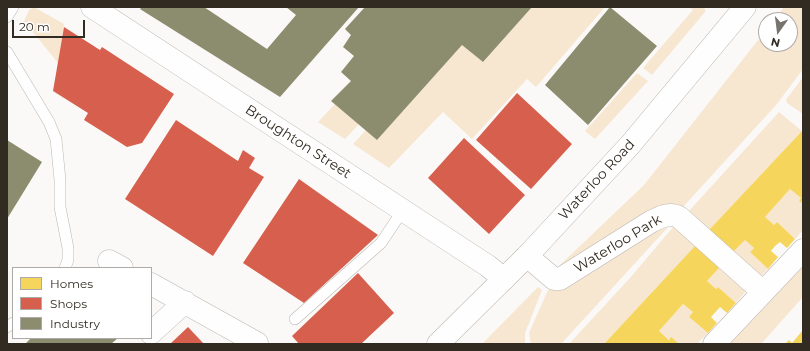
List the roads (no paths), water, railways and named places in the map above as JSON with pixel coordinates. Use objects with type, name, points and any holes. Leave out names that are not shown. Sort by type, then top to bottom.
[{"type":"street","name":"Broughton Street","points":[[92,7],[488,266],[504,279]]},
{"type":"street","name":"Waterloo Road","points":[[438,344],[527,256],[630,145],[740,9]]},
{"type":"street","name":"Waterloo Park","points":[[527,256],[554,280],[560,279],[652,221],[665,215],[673,214],[679,217],[763,292]]},
{"type":"street","points":[[714,344],[803,250]]},
{"type":"street","points":[[152,285],[257,343]]},
{"type":"street","points":[[152,332],[184,302]]},
{"type":"lane","points":[[7,17],[13,7]]},
{"type":"lane","points":[[7,52],[49,122],[56,139],[60,180],[60,207],[68,248],[68,260],[65,267]]},
{"type":"lane","points":[[294,319],[381,243],[403,210]]}]
